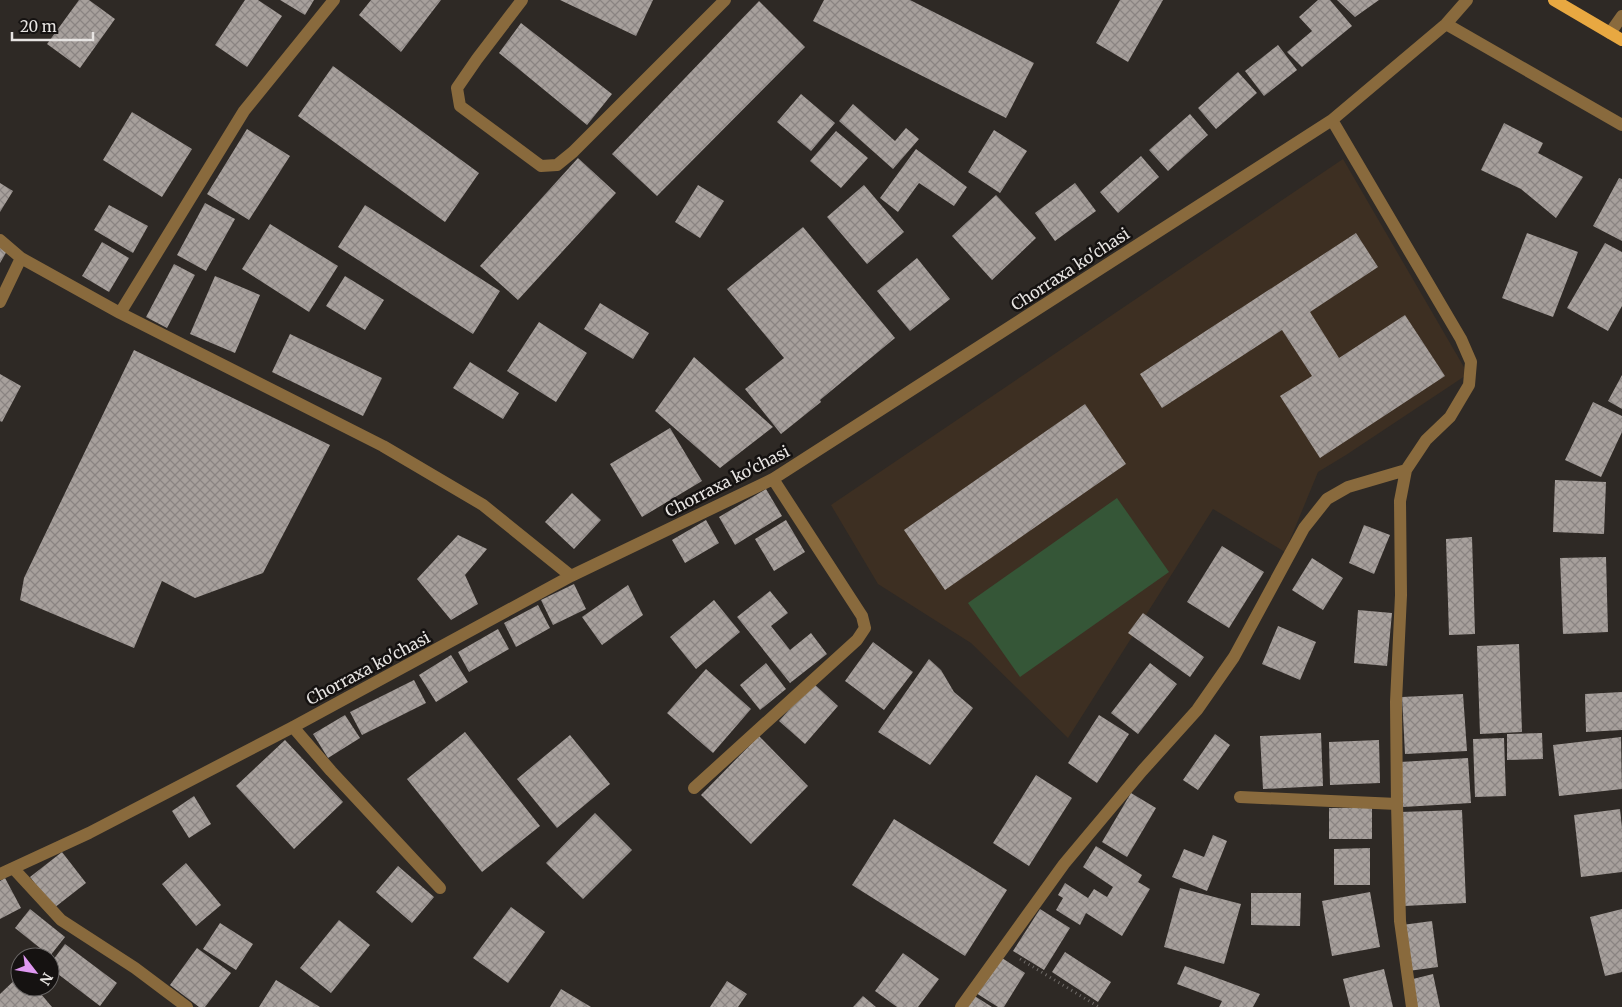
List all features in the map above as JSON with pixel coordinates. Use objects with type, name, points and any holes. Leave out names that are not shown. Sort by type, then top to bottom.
[{"type":"main road","points":[[1554,0],[1622,40]]},
{"type":"street","points":[[120,313],[244,111],[334,0]]},
{"type":"street","points":[[522,0],[457,88],[460,106],[541,166],[557,165],[573,152],[725,0]]},
{"type":"street","name":"Chorraxa ko'chasi","points":[[0,874],[89,833],[293,726],[571,576],[772,479],[1332,120],[1446,24],[1467,0]]},
{"type":"street","points":[[1610,33],[1622,16]]},
{"type":"street","points":[[1446,24],[1622,125]]},
{"type":"street","points":[[1332,120],[1461,339],[1471,362],[1468,385],[1450,417],[1426,440],[1406,470],[1400,501],[1401,595],[1396,702],[1397,804],[1400,921],[1412,1007]]},
{"type":"street","points":[[0,240],[21,258],[120,313],[383,446],[483,504],[571,576]]},
{"type":"street","points":[[0,302],[21,258]]},
{"type":"street","points":[[961,1007],[1064,864],[1142,771],[1197,710],[1234,657],[1304,528],[1327,500],[1348,487],[1406,470]]},
{"type":"street","points":[[694,788],[857,640],[865,628],[862,616],[772,479]]},
{"type":"street","points":[[293,726],[440,888]]},
{"type":"street","points":[[1240,797],[1397,804]]},
{"type":"street","points":[[13,868],[61,920],[135,968],[187,1007]]},
{"type":"path","points":[[1003,949],[1099,1007]]},
{"type":"shaded area","points":[[1343,159],[1468,374],[1318,472],[1285,552],[1213,509],[1068,738],[971,643],[878,584],[831,505]]},
{"type":"green space","points":[[1117,498],[1169,572],[1020,677],[968,603]]},
{"type":"building","points":[[79,0],[89,0],[115,19],[80,68],[47,44]]},
{"type":"building","points":[[245,0],[258,0],[282,16],[247,67],[215,45]]},
{"type":"building","points":[[280,0],[314,0],[305,15]]},
{"type":"building","points":[[371,0],[441,0],[401,52],[359,15]]},
{"type":"building","points":[[560,0],[653,0],[636,36]]},
{"type":"building","points":[[824,0],[910,0],[1034,63],[1006,118],[813,21]]},
{"type":"building","points":[[1120,0],[1163,0],[1128,62],[1096,43]]},
{"type":"building","points":[[1318,0],[1330,0],[1352,26],[1302,67],[1287,52],[1312,31],[1299,17]]},
{"type":"building","points":[[1337,0],[1379,0],[1355,17]]},
{"type":"building","points":[[759,1],[805,47],[657,196],[612,154]]},
{"type":"building","points":[[521,23],[612,94],[587,125],[499,53]]},
{"type":"building","points":[[1278,45],[1297,70],[1264,96],[1245,71]]},
{"type":"building","points":[[333,66],[479,173],[445,222],[298,116]]},
{"type":"building","points":[[1238,72],[1257,93],[1216,129],[1198,108]]},
{"type":"building","points":[[801,94],[835,123],[811,151],[777,122]]},
{"type":"building","points":[[853,104],[895,141],[906,128],[919,139],[893,169],[839,121]]},
{"type":"building","points":[[132,112],[192,149],[162,197],[103,160]]},
{"type":"building","points":[[1190,114],[1208,135],[1168,171],[1149,150]]},
{"type":"building","points":[[1504,123],[1543,143],[1538,153],[1583,177],[1556,218],[1521,189],[1481,170]]},
{"type":"building","points":[[247,129],[290,156],[249,220],[207,194]]},
{"type":"building","points":[[994,130],[1027,151],[1000,193],[968,172]]},
{"type":"building","points":[[836,131],[868,158],[841,188],[810,161]]},
{"type":"building","points":[[916,149],[967,187],[954,206],[919,183],[898,212],[880,198]]},
{"type":"building","points":[[1141,156],[1159,177],[1118,213],[1100,192]]},
{"type":"building","points":[[578,158],[616,193],[518,300],[480,266]]},
{"type":"building","points":[[1619,178],[1622,179],[1622,241],[1593,226]]},
{"type":"building","points":[[0,183],[13,191],[0,212]]},
{"type":"building","points":[[1075,183],[1096,211],[1055,241],[1035,213]]},
{"type":"building","points":[[698,185],[724,201],[700,238],[675,222]]},
{"type":"building","points":[[864,185],[904,232],[867,264],[827,217]]},
{"type":"building","points":[[996,195],[1036,238],[992,280],[952,236]]},
{"type":"building","points":[[205,203],[235,219],[206,271],[177,255]]},
{"type":"building","points":[[109,205],[148,226],[133,253],[94,230]]},
{"type":"building","points":[[365,205],[500,291],[473,334],[338,247]]},
{"type":"building","points":[[270,224],[338,266],[309,312],[242,269]]},
{"type":"building","points":[[803,227],[895,338],[781,434],[745,389],[784,358],[727,289]]},
{"type":"building","points":[[1356,233],[1378,267],[1310,312],[1339,358],[1405,315],[1445,376],[1320,458],[1280,396],[1312,376],[1282,330],[1162,408],[1140,374]]},
{"type":"building","points":[[1527,233],[1578,252],[1553,317],[1502,298]]},
{"type":"building","points":[[102,242],[129,258],[109,292],[82,276]]},
{"type":"building","points":[[1605,243],[1622,252],[1622,306],[1608,331],[1567,308]]},
{"type":"building","points":[[0,246],[7,251],[0,263]]},
{"type":"building","points":[[917,258],[950,299],[910,331],[877,291]]},
{"type":"building","points":[[174,264],[195,275],[167,328],[146,317]]},
{"type":"building","points":[[215,276],[260,295],[235,353],[190,334]]},
{"type":"building","points":[[345,276],[384,300],[365,330],[326,306]]},
{"type":"building","points":[[600,303],[649,333],[633,359],[584,329]]},
{"type":"building","points":[[539,322],[587,353],[556,402],[507,371]]},
{"type":"building","points":[[290,334],[382,378],[363,416],[272,372]]},
{"type":"building","points":[[134,350],[330,445],[263,573],[195,598],[162,581],[134,648],[20,600],[24,578]]},
{"type":"building","points":[[694,357],[773,427],[720,468],[655,411]]},
{"type":"building","points":[[470,362],[519,393],[503,419],[453,388]]},
{"type":"building","points":[[0,374],[21,386],[2,422],[0,421]]},
{"type":"building","points":[[1622,375],[1622,409],[1608,401]]},
{"type":"building","points":[[1593,402],[1622,416],[1622,432],[1601,477],[1565,460]]},
{"type":"building","points":[[1085,404],[1126,464],[945,590],[904,530]]},
{"type":"building","points":[[670,428],[702,481],[642,517],[610,464]]},
{"type":"building","points":[[1555,480],[1606,482],[1604,534],[1553,532]]},
{"type":"building","points":[[766,489],[782,516],[735,545],[719,517]]},
{"type":"building","points":[[572,493],[601,520],[574,549],[545,522]]},
{"type":"building","points":[[706,520],[719,543],[685,563],[672,540]]},
{"type":"building","points":[[786,520],[805,552],[774,571],[755,539]]},
{"type":"building","points":[[1364,525],[1390,535],[1374,574],[1349,563]]},
{"type":"building","points":[[458,535],[487,549],[465,575],[478,604],[451,620],[417,579]]},
{"type":"building","points":[[1472,537],[1475,634],[1449,635],[1446,539]]},
{"type":"building","points":[[1222,546],[1264,572],[1229,628],[1187,602]]},
{"type":"building","points":[[1606,557],[1608,632],[1563,634],[1560,558]]},
{"type":"building","points":[[1312,558],[1343,578],[1323,610],[1292,590]]},
{"type":"building","points":[[574,584],[586,609],[553,625],[541,600]]},
{"type":"building","points":[[628,585],[643,615],[602,645],[582,617]]},
{"type":"building","points":[[770,591],[788,613],[771,626],[790,650],[811,633],[827,654],[790,683],[737,617]]},
{"type":"building","points":[[714,600],[740,632],[696,669],[670,637]]},
{"type":"building","points":[[538,605],[550,628],[516,647],[504,623]]},
{"type":"building","points":[[1358,610],[1392,613],[1387,666],[1354,663]]},
{"type":"building","points":[[1143,613],[1204,657],[1190,677],[1128,633]]},
{"type":"building","points":[[1278,626],[1316,642],[1300,680],[1262,664]]},
{"type":"building","points":[[498,629],[509,649],[469,672],[458,652]]},
{"type":"building","points":[[873,642],[913,672],[884,710],[845,681]]},
{"type":"building","points":[[1519,644],[1522,732],[1480,734],[1477,646]]},
{"type":"building","points":[[451,655],[468,682],[436,702],[419,675]]},
{"type":"building","points":[[929,659],[941,670],[954,692],[973,708],[930,765],[878,732]]},
{"type":"building","points":[[766,663],[786,689],[760,710],[740,685]]},
{"type":"building","points":[[1150,663],[1177,684],[1138,734],[1111,713]]},
{"type":"building","points":[[706,669],[751,709],[713,753],[667,713]]},
{"type":"building","points":[[414,680],[426,703],[362,735],[350,712]]},
{"type":"building","points":[[813,683],[838,706],[805,744],[779,721]]},
{"type":"building","points":[[1622,692],[1622,730],[1586,732],[1585,694]]},
{"type":"building","points":[[1463,694],[1467,751],[1405,754],[1402,697]]},
{"type":"building","points":[[345,715],[360,738],[328,758],[313,734]]},
{"type":"building","points":[[1099,715],[1129,734],[1097,783],[1068,763]]},
{"type":"building","points":[[465,732],[540,826],[482,872],[407,779]]},
{"type":"building","points":[[1321,733],[1323,786],[1263,789],[1260,736]]},
{"type":"building","points":[[1542,733],[1543,759],[1507,760],[1507,734]]},
{"type":"building","points":[[1215,734],[1230,745],[1198,790],[1183,780]]},
{"type":"building","points":[[570,735],[610,784],[557,828],[517,779]]},
{"type":"building","points":[[759,736],[808,786],[751,844],[701,795]]},
{"type":"building","points":[[1621,737],[1622,789],[1559,796],[1553,745]]},
{"type":"building","points":[[1504,738],[1506,796],[1475,797],[1473,739]]},
{"type":"building","points":[[285,740],[343,802],[294,849],[236,786]]},
{"type":"building","points":[[1379,740],[1380,783],[1330,785],[1329,742]]},
{"type":"building","points":[[1468,758],[1471,803],[1403,807],[1400,762]]},
{"type":"building","points":[[1036,775],[1072,798],[1029,866],[993,843]]},
{"type":"building","points":[[1131,793],[1156,808],[1127,857],[1102,842]]},
{"type":"building","points":[[194,796],[211,824],[189,838],[172,811]]},
{"type":"building","points":[[1329,808],[1372,808],[1372,839],[1329,839]]},
{"type":"building","points":[[1620,809],[1622,872],[1581,877],[1574,815]]},
{"type":"building","points":[[1462,810],[1466,903],[1404,906],[1400,812]]},
{"type":"building","points":[[595,813],[632,850],[583,899],[546,863]]},
{"type":"building","points":[[894,819],[1007,890],[965,956],[852,885]]},
{"type":"building","points":[[1213,835],[1227,841],[1207,891],[1172,877],[1184,849],[1204,857]]},
{"type":"building","points":[[1096,846],[1142,875],[1138,882],[1150,889],[1122,936],[1086,913],[1080,925],[1056,910],[1063,898],[1058,895],[1065,883],[1088,898],[1094,889],[1107,897],[1113,887],[1083,867]]},
{"type":"building","points":[[1370,848],[1370,885],[1334,885],[1334,849]]},
{"type":"building","points":[[62,852],[86,883],[54,908],[30,877]]},
{"type":"building","points":[[186,863],[221,905],[196,926],[162,884]]},
{"type":"building","points":[[398,866],[434,897],[412,923],[376,892]]},
{"type":"building","points":[[5,878],[21,908],[0,919],[0,881]]},
{"type":"building","points":[[1180,888],[1241,904],[1224,964],[1164,947]]},
{"type":"building","points":[[1370,892],[1380,947],[1332,956],[1322,901]]},
{"type":"building","points":[[1251,893],[1301,893],[1300,926],[1251,925]]},
{"type":"building","points":[[511,907],[545,932],[508,983],[473,958]]},
{"type":"building","points":[[30,909],[65,937],[57,947],[39,947],[15,928]]},
{"type":"building","points":[[1040,909],[1070,928],[1044,970],[1013,951]]},
{"type":"building","points":[[1622,909],[1622,972],[1605,976],[1590,917]]},
{"type":"building","points":[[339,920],[370,945],[331,993],[300,968]]},
{"type":"building","points":[[1432,921],[1438,967],[1408,971],[1402,925]]},
{"type":"building","points":[[220,923],[253,944],[236,970],[203,949]]},
{"type":"building","points":[[65,944],[117,983],[100,1006],[60,976],[60,951]]},
{"type":"building","points":[[197,948],[231,973],[205,1007],[199,1007],[170,985]]},
{"type":"building","points":[[1065,952],[1111,982],[1098,1002],[1052,972]]},
{"type":"building","points":[[903,953],[939,979],[918,1007],[897,1007],[875,991]]},
{"type":"building","points":[[999,956],[1025,973],[1004,1007],[998,1007],[976,993]]},
{"type":"building","points":[[1185,966],[1260,994],[1253,1007],[1219,1007],[1222,1001],[1177,984]]},
{"type":"building","points":[[1384,969],[1393,1007],[1350,1007],[1343,979]]},
{"type":"building","points":[[1433,974],[1440,1007],[1415,1007],[1409,980]]},
{"type":"building","points":[[276,980],[320,1007],[259,1007]]},
{"type":"building","points":[[727,981],[747,994],[738,1007],[710,1007]]},
{"type":"building","points":[[10,984],[10,997],[44,997],[52,1007],[0,1007],[0,994]]},
{"type":"building","points":[[561,989],[591,1007],[550,1007]]},
{"type":"building","points":[[973,995],[992,1007],[966,1007]]},
{"type":"building","points":[[863,996],[876,1007],[853,1007]]}]
